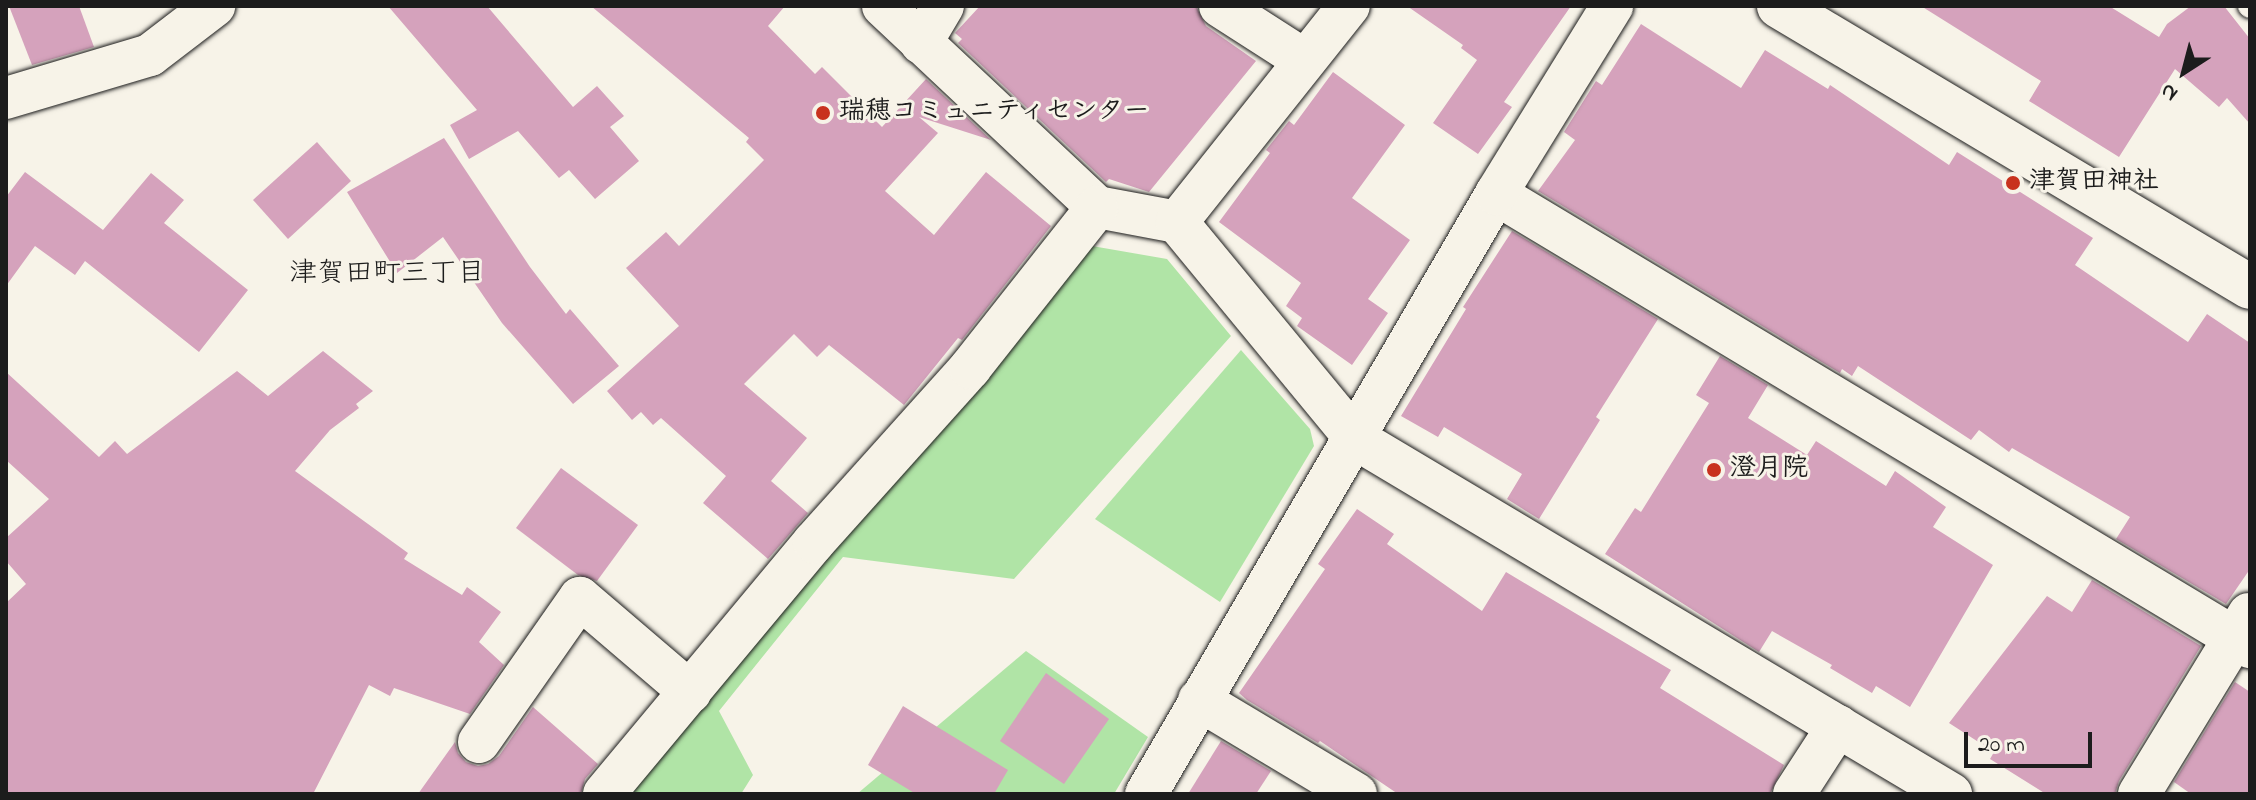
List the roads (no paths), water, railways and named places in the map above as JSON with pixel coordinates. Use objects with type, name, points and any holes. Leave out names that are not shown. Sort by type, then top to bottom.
[{"type":"street","points":[[11,105],[150,55],[214,6]]},
{"type":"street","points":[[883,6],[1097,207],[1177,222],[1356,439],[1951,794]]},
{"type":"street","points":[[921,43],[943,6]]},
{"type":"street","points":[[1220,6],[1304,60]]},
{"type":"street","points":[[1177,222],[1349,6]]},
{"type":"street","points":[[1146,794],[1356,439],[1496,194],[1612,6]]},
{"type":"street","points":[[1779,6],[2250,287]]},
{"type":"street","points":[[1496,194],[2245,632],[2139,794]]},
{"type":"street","points":[[604,794],[814,542],[970,368],[1097,207]]},
{"type":"street","points":[[479,742],[580,598],[690,692]]},
{"type":"street","points":[[1199,700],[1356,794]]},
{"type":"street","points":[[1794,794],[1838,726]]},
{"type":"place","name":"瑞穂コミュニティセンター","points":[[823,113]]},
{"type":"place","name":"津賀田神社","points":[[2013,183]]},
{"type":"place","name":"澄月院","points":[[1714,470]]},
{"type":"district","name":"津賀田町三丁目","points":[[387,275]]}]
